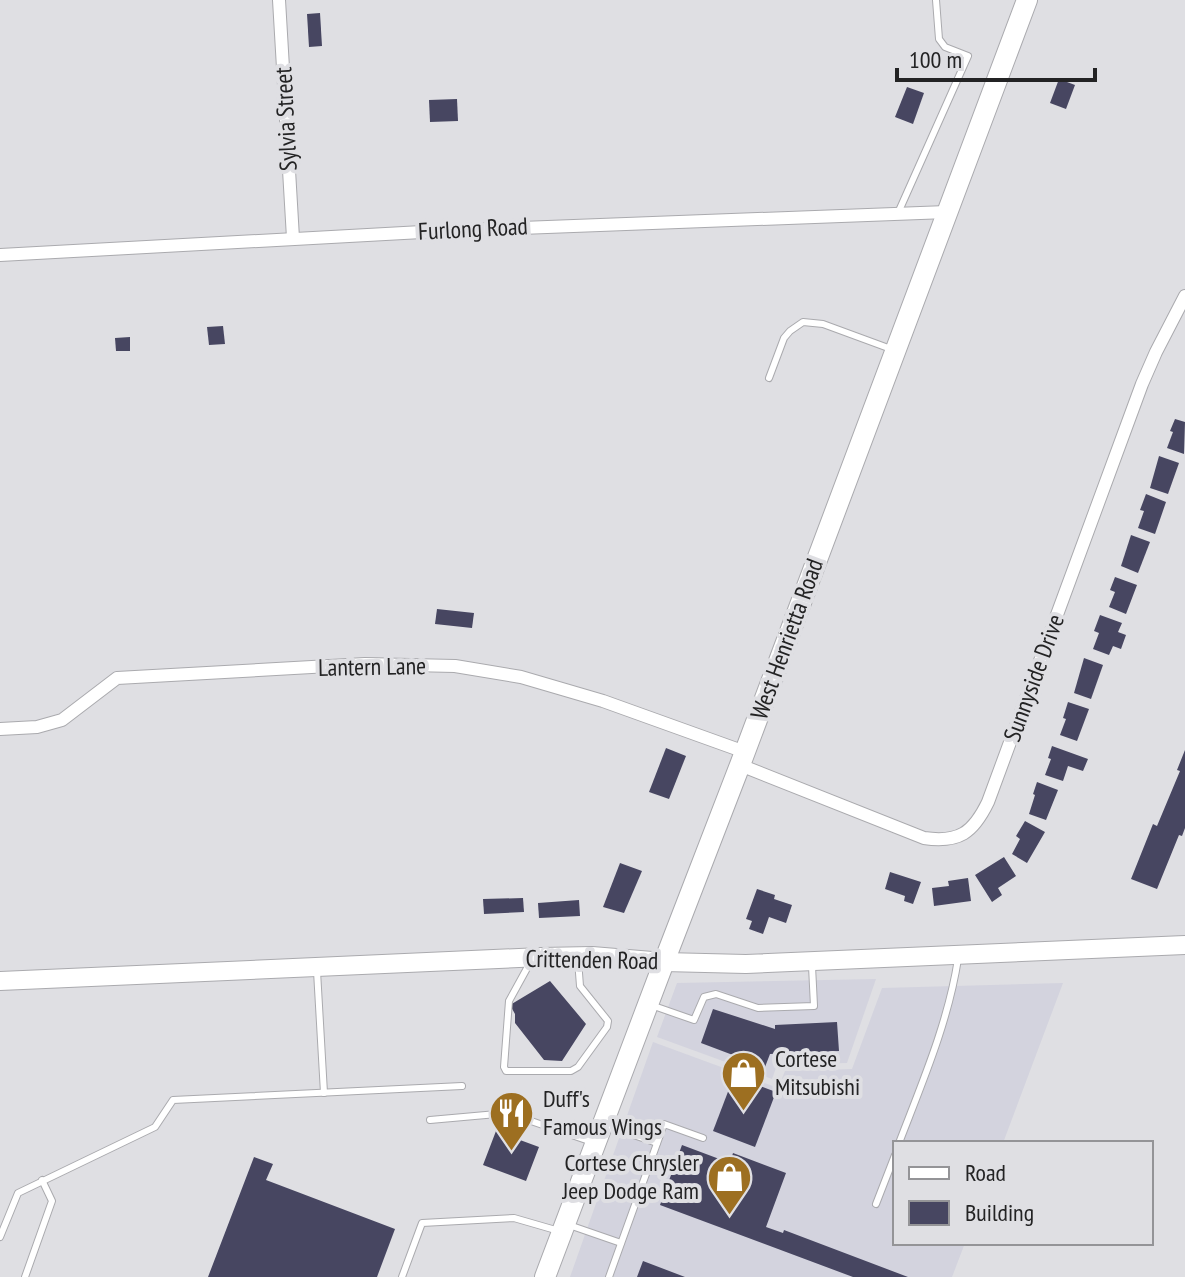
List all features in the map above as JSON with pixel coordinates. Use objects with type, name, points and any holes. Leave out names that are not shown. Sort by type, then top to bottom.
[{"type":"main road","name":"West Henrietta Road","points":[[545,1277],[1027,0]]},
{"type":"street","name":"Sylvia Street","points":[[279,0],[293,238]]},
{"type":"street","name":"Furlong Road","points":[[0,255],[615,223],[947,212]]},
{"type":"street","name":"Sunnyside Drive","points":[[743,759],[924,838],[952,839],[975,825],[988,802],[1142,384],[1185,296]]},
{"type":"street","name":"Lantern Lane","points":[[0,729],[37,727],[62,720],[117,678],[365,664],[455,666],[521,677],[576,693],[743,759]]},
{"type":"street","name":"Crittenden Road","points":[[0,981],[578,956],[746,964],[1185,945]]},
{"type":"lane","points":[[898,213],[968,56],[945,47],[939,39],[936,0]]},
{"type":"lane","points":[[769,378],[784,338],[803,322],[823,324],[895,351]]},
{"type":"lane","points":[[900,1141],[942,1030],[953,991],[958,955]]},
{"type":"lane","points":[[533,958],[509,1001],[506,1071],[571,1071],[578,1067],[607,1027],[608,1021],[580,986],[578,956]]},
{"type":"lane","points":[[648,1004],[694,1020],[704,997],[716,994],[758,1008],[814,1006],[812,962]]},
{"type":"lane","points":[[317,967],[324,1093]]},
{"type":"lane","points":[[0,1237],[18,1193],[155,1127],[173,1100],[462,1086]]},
{"type":"lane","points":[[430,1120],[508,1113],[599,1134],[657,1143]]},
{"type":"lane","points":[[609,1277],[664,1124],[703,1138]]},
{"type":"lane","points":[[876,1204],[893,1160]]},
{"type":"lane","points":[[25,1277],[52,1201],[42,1180]]},
{"type":"lane","points":[[402,1277],[422,1223],[514,1218],[621,1243]]},
{"type":"shaded area","points":[[876,979],[847,1063],[777,1065],[772,1079],[657,1037],[677,983]]},
{"type":"shaded area","points":[[1063,983],[1004,1141],[893,1141],[893,1245],[964,1245],[952,1277],[570,1277],[653,1042],[778,1088],[785,1071],[852,1069],[882,988]]},
{"type":"building","points":[[320,13],[322,46],[309,47],[307,14]]},
{"type":"building","points":[[1059,79],[1075,85],[1066,109],[1050,103]]},
{"type":"building","points":[[907,87],[924,93],[913,124],[895,117]]},
{"type":"building","points":[[457,99],[458,121],[430,122],[429,100]]},
{"type":"building","points":[[223,326],[225,344],[209,345],[207,327]]},
{"type":"building","points":[[130,337],[130,351],[116,351],[115,338]]},
{"type":"building","points":[[1175,419],[1185,422],[1184,454],[1167,448]]},
{"type":"building","points":[[1159,456],[1179,463],[1168,494],[1150,488]]},
{"type":"building","points":[[1146,494],[1166,502],[1155,534],[1138,528]]},
{"type":"building","points":[[1131,535],[1150,542],[1138,573],[1121,566]]},
{"type":"building","points":[[1115,577],[1137,585],[1126,614],[1109,607],[1115,592],[1110,590]]},
{"type":"building","points":[[437,609],[474,613],[472,628],[435,624]]},
{"type":"building","points":[[1100,615],[1122,623],[1118,632],[1126,635],[1121,649],[1113,646],[1109,655],[1093,649],[1099,633],[1094,631]]},
{"type":"building","points":[[1084,658],[1103,665],[1091,699],[1074,693]]},
{"type":"building","points":[[1068,702],[1089,709],[1077,741],[1060,735]]},
{"type":"building","points":[[1052,746],[1088,759],[1083,771],[1068,766],[1063,781],[1045,775]]},
{"type":"building","points":[[666,748],[686,756],[669,799],[649,792]]},
{"type":"building","points":[[1185,750],[1185,828],[1182,836],[1179,835],[1157,889],[1131,879],[1153,824],[1157,826],[1180,771],[1177,770]]},
{"type":"building","points":[[1037,782],[1058,790],[1046,820],[1029,814]]},
{"type":"building","points":[[1025,821],[1045,832],[1027,863],[1012,854],[1020,839],[1016,836]]},
{"type":"building","points":[[1004,857],[1016,876],[998,888],[1002,895],[992,902],[975,875]]},
{"type":"building","points":[[620,863],[642,871],[624,913],[603,907]]},
{"type":"building","points":[[890,872],[921,882],[913,904],[904,901],[905,896],[885,889]]},
{"type":"building","points":[[968,878],[971,901],[934,906],[932,888],[949,886],[948,881]]},
{"type":"building","points":[[757,889],[792,905],[786,923],[769,917],[763,934],[749,929],[752,921],[746,919]]},
{"type":"building","points":[[523,898],[524,912],[484,914],[483,899]]},
{"type":"building","points":[[579,900],[580,916],[539,918],[538,903]]},
{"type":"building","points":[[550,981],[586,1024],[562,1061],[544,1060],[515,1023],[515,1014],[510,1005]]},
{"type":"building","points":[[713,1009],[775,1029],[775,1025],[837,1022],[839,1051],[770,1054],[765,1067],[701,1043]]},
{"type":"building","name":"Cortese Mitsubishi","points":[[734,1076],[776,1092],[755,1147],[713,1131]]},
{"type":"building","points":[[496,1131],[522,1137],[520,1140],[539,1147],[526,1181],[483,1165]]},
{"type":"building","name":"Cortese Chrysler Jeep Dodge Ram","points":[[682,1145],[730,1163],[733,1153],[786,1173],[766,1227],[783,1233],[784,1230],[908,1277],[853,1277],[660,1205]]},
{"type":"building","points":[[254,1157],[273,1164],[266,1180],[395,1229],[377,1277],[208,1277]]},
{"type":"building","points":[[643,1261],[685,1277],[637,1277]]},
{"type":"place","name":"Cortese Mitsubishi","points":[[744,1112]]},
{"type":"place","name":"Duff's Famous Wings","points":[[512,1152]]},
{"type":"place","name":"Cortese Chrysler Jeep Dodge Ram","points":[[730,1216]]}]
